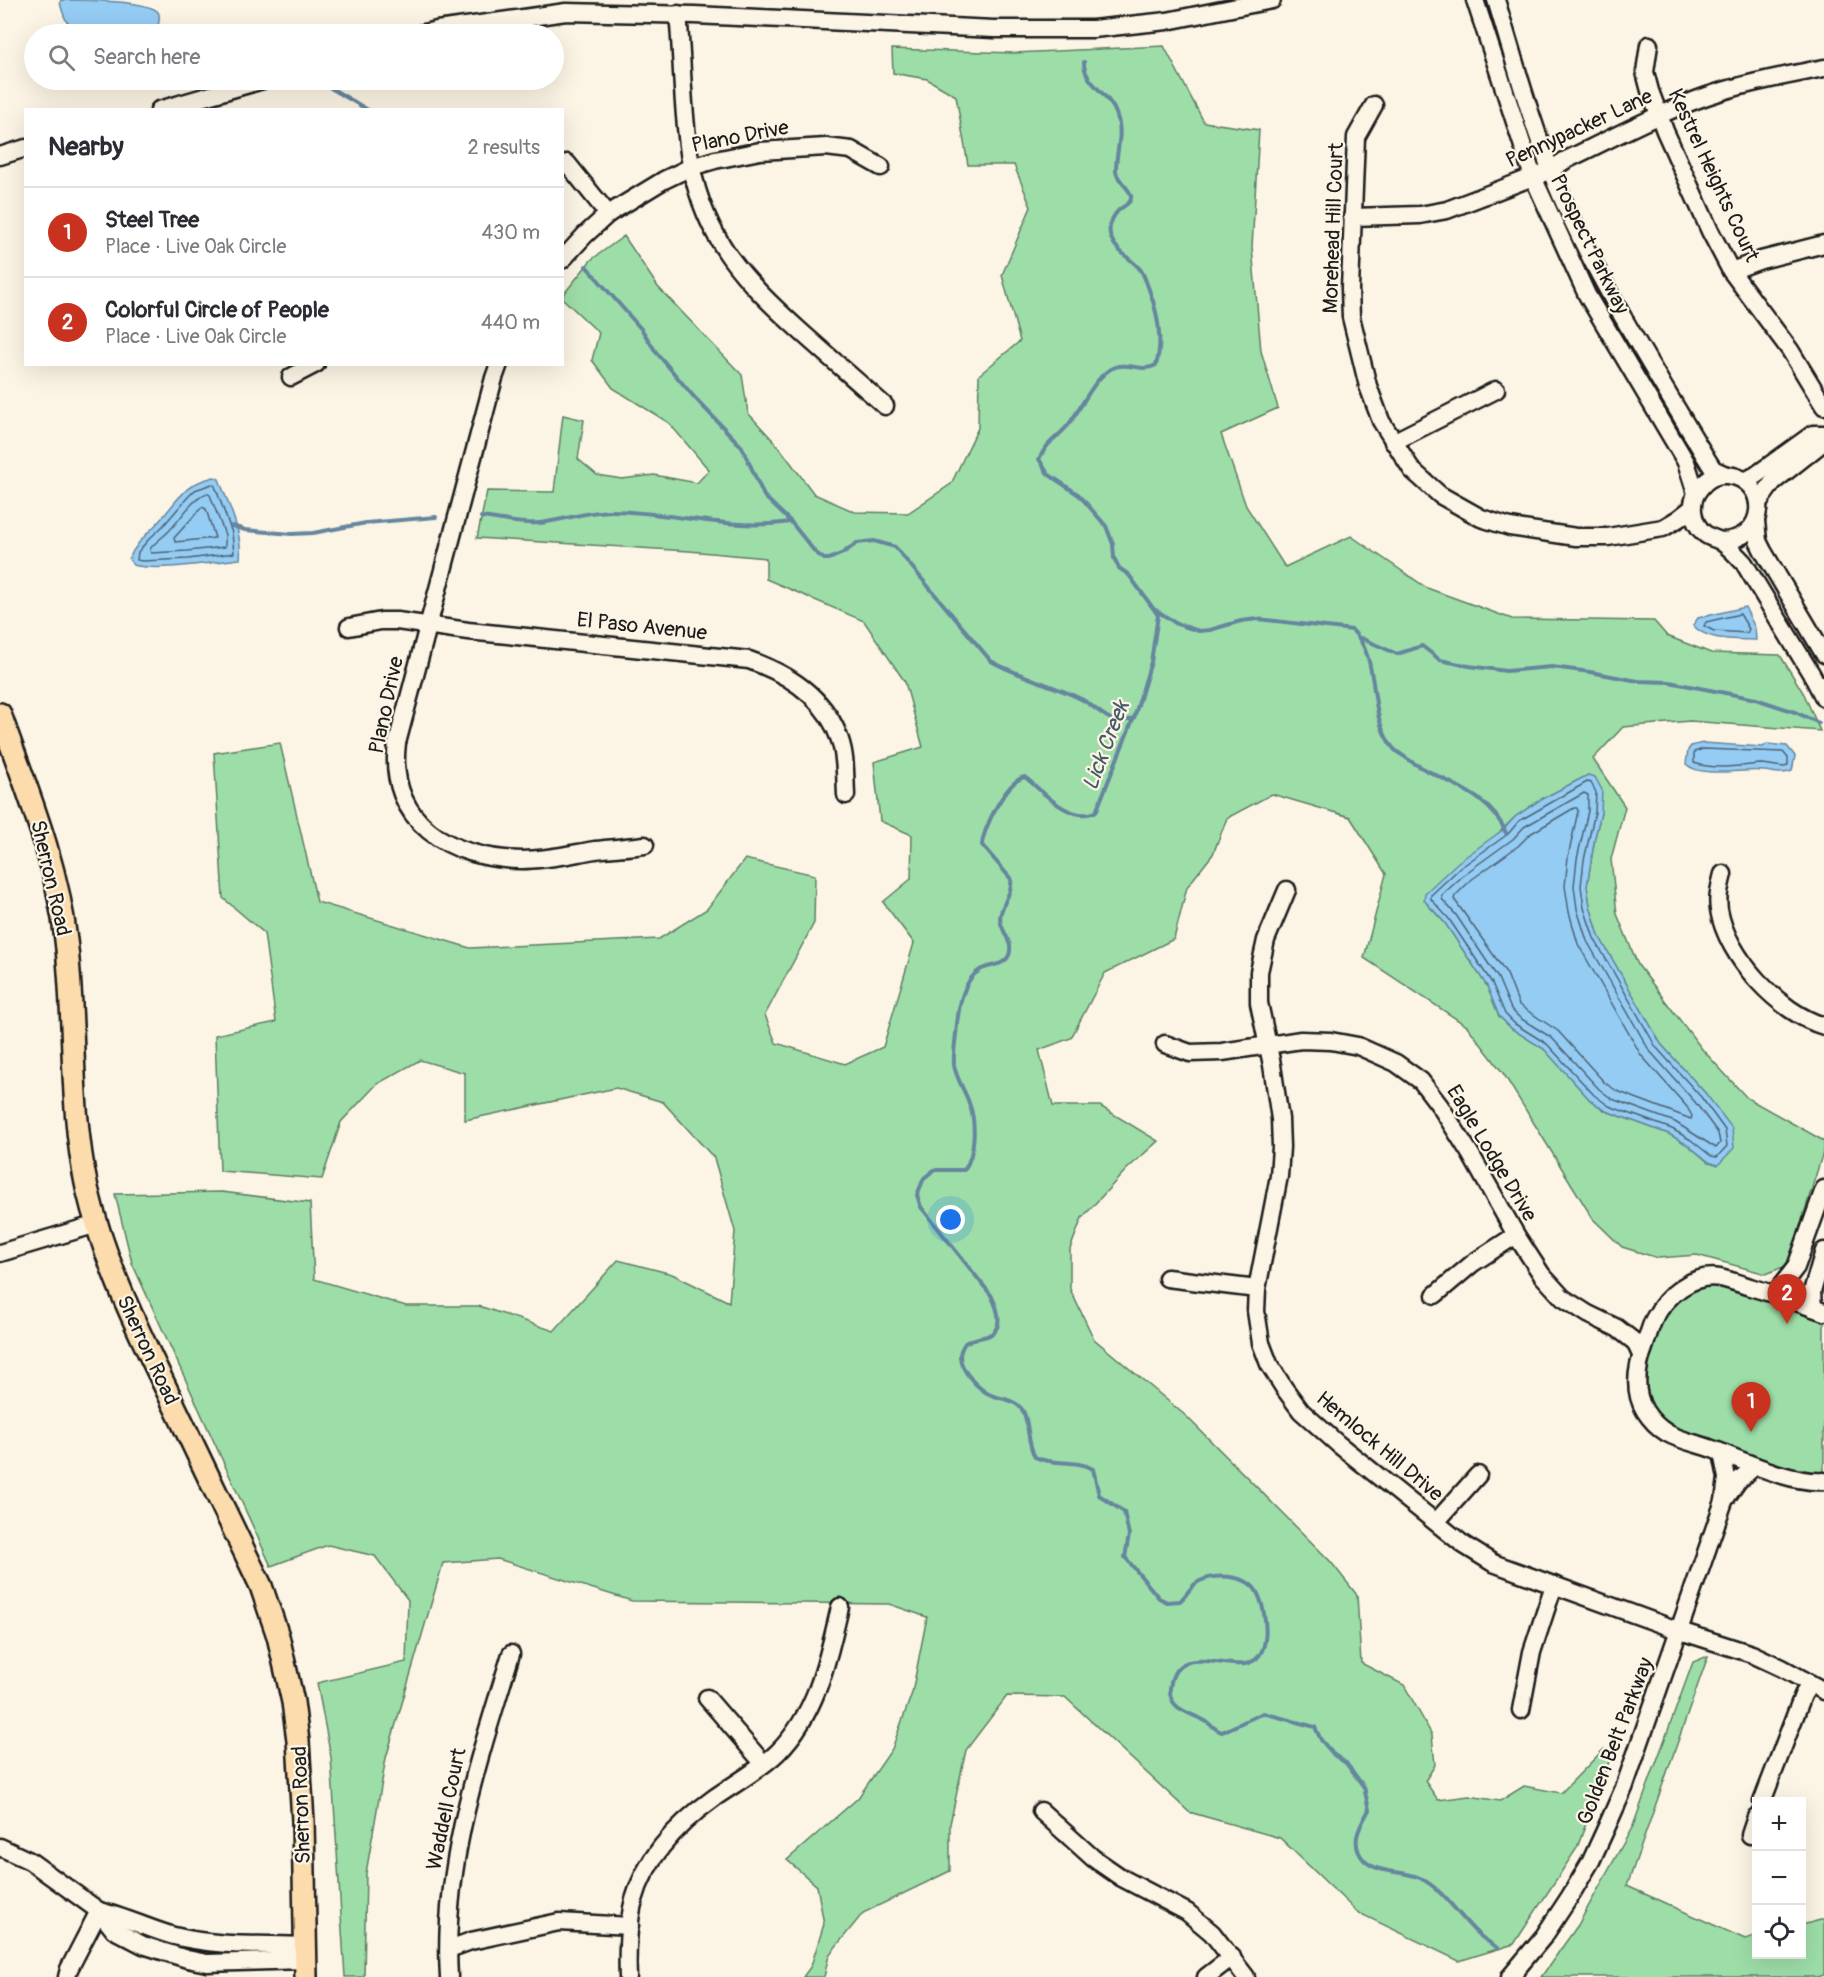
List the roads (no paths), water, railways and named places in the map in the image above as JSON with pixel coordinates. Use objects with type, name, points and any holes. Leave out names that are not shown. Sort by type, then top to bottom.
[{"type":"main road","name":"Sherron Road","points":[[0,714],[44,837],[61,904],[68,963],[79,1139],[86,1182],[97,1224],[120,1293],[261,1586],[278,1636],[293,1702],[298,1741],[303,1821],[305,1961]]},
{"type":"street","points":[[480,24],[566,12],[678,14],[994,29],[1093,29],[1167,21],[1272,0]]},
{"type":"street","name":"Prospect Parkway","points":[[1475,0],[1533,177],[1587,295],[1686,462],[1697,526],[1744,563],[1824,698]]},
{"type":"street","name":"Prospect Parkway","points":[[1496,0],[1551,170],[1600,277],[1713,469],[1745,481]]},
{"type":"street","points":[[678,14],[691,167],[699,197],[711,226],[743,276],[763,297],[885,406]]},
{"type":"street","name":"Kestrel Heights Court","points":[[1649,45],[1645,72],[1665,131],[1710,231],[1731,271],[1790,350],[1824,406]]},
{"type":"street","name":"Pennypacker Lane","points":[[1352,217],[1399,216],[1447,210],[1551,170],[1564,161],[1704,97],[1736,87],[1824,68]]},
{"type":"street","points":[[166,108],[228,90]]},
{"type":"street","name":"Morehead Hill Court","points":[[1374,105],[1356,137],[1351,317],[1368,386],[1381,421],[1412,470],[1454,505],[1495,523],[1592,538],[1663,528],[1678,519],[1694,500]]},
{"type":"street","name":"Plano Drive","points":[[564,258],[608,214],[664,180],[691,167],[760,151],[807,147],[851,150],[881,167]]},
{"type":"street","points":[[0,156],[24,149]]},
{"type":"street","points":[[567,163],[608,214]]},
{"type":"street","points":[[1731,271],[1761,260],[1824,244]]},
{"type":"street","points":[[291,377],[312,366]]},
{"type":"street","name":"Plano Drive","points":[[498,366],[397,743],[396,776],[401,796],[427,831],[455,846],[498,858],[521,860],[546,858],[645,845]]},
{"type":"street","points":[[1393,442],[1496,390]]},
{"type":"street","points":[[1824,434],[1813,434],[1745,481],[1756,494],[1758,503],[1756,521],[1758,541],[1824,654]]},
{"type":"street","points":[[1758,503],[1773,482],[1821,444],[1824,439]]},
{"type":"street","points":[[1694,500],[1708,480],[1726,475]]},
{"type":"street","points":[[1716,540],[1731,541],[1742,537],[1756,521]]},
{"type":"street","name":"Morehead Hill Court","points":[[1663,528],[1693,532],[1716,540]]},
{"type":"street","name":"El Paso Avenue","points":[[350,627],[389,621],[749,660],[770,668],[804,687],[831,721],[841,740],[846,795]]},
{"type":"street","points":[[1723,874],[1718,895],[1722,921],[1726,933],[1748,969],[1778,1001],[1791,1011],[1810,1022],[1824,1026]]},
{"type":"street","name":"Hemlock Hill Drive","points":[[1287,890],[1266,940],[1259,972],[1259,1003],[1280,1119],[1281,1147],[1279,1176],[1257,1289],[1256,1311],[1261,1343],[1269,1364],[1284,1388],[1301,1411],[1338,1444],[1464,1545],[1493,1563],[1680,1631],[1752,1654],[1817,1687]]},
{"type":"street","name":"Eagle Lodge Drive","points":[[1165,1044],[1190,1053],[1222,1052],[1301,1040],[1332,1041],[1358,1046],[1396,1063],[1420,1081],[1440,1106],[1542,1275],[1563,1298],[1588,1314],[1617,1328],[1635,1342],[1641,1355]]},
{"type":"street","points":[[1775,1294],[1796,1267],[1824,1190]]},
{"type":"street","points":[[0,1253],[97,1224]]},
{"type":"street","points":[[1435,1295],[1473,1263],[1516,1235]]},
{"type":"street","points":[[1819,1310],[1812,1292],[1824,1251]]},
{"type":"street","points":[[1167,1278],[1257,1289]]},
{"type":"street","points":[[1819,1310],[1775,1294],[1719,1278],[1704,1278],[1691,1282],[1679,1289],[1654,1319],[1636,1376],[1644,1409],[1653,1421],[1668,1433],[1755,1466],[1799,1478],[1824,1481]]},
{"type":"street","points":[[1617,1328],[1642,1325],[1654,1319]]},
{"type":"street","name":"Golden Belt Parkway","points":[[1510,1977],[1544,1936],[1592,1861],[1624,1788],[1724,1501],[1727,1478],[1722,1453]]},
{"type":"street","name":"Golden Belt Parkway","points":[[1724,1501],[1737,1481],[1755,1466]]},
{"type":"street","points":[[1436,1522],[1478,1476]]},
{"type":"street","points":[[1521,1710],[1532,1652],[1554,1585]]},
{"type":"street","points":[[628,1977],[627,1953],[633,1900],[646,1871],[664,1842],[689,1816],[777,1753],[796,1729],[816,1695],[840,1607]]},
{"type":"street","name":"Waddell Court","points":[[449,1977],[450,1906],[463,1819],[511,1654]]},
{"type":"street","points":[[1764,1797],[1803,1695],[1817,1687]]},
{"type":"street","points":[[707,1698],[763,1763]]},
{"type":"street","points":[[1041,1811],[1093,1858],[1122,1878],[1187,1912],[1212,1933],[1246,1977]]},
{"type":"street","points":[[1750,1835],[1752,1829]]},
{"type":"street","points":[[0,1847],[30,1862],[99,1911],[114,1930],[142,1945],[207,1963],[305,1961]]},
{"type":"street","points":[[67,1977],[99,1911]]},
{"type":"street","points":[[448,1949],[471,1941],[559,1922],[630,1926]]},
{"type":"street","points":[[1206,1977],[1232,1957]]},
{"type":"water","points":[[61,0],[141,5],[158,12],[159,20],[158,24],[69,24]]},
{"type":"water","points":[[214,477],[219,479],[234,518],[239,539],[240,559],[170,567],[133,565],[129,559],[135,548],[180,496],[193,485]]},
{"type":"water","points":[[1745,607],[1755,628],[1756,640],[1714,637],[1693,625],[1698,618]]},
{"type":"water","points":[[1703,743],[1763,747],[1767,744],[1787,746],[1795,756],[1792,771],[1781,773],[1756,770],[1713,772],[1702,771],[1686,764],[1688,750],[1691,746]]},
{"type":"water","points":[[1588,775],[1595,777],[1602,790],[1601,813],[1587,886],[1599,936],[1661,1044],[1706,1094],[1732,1128],[1734,1148],[1718,1165],[1709,1162],[1688,1145],[1669,1134],[1606,1111],[1590,1100],[1544,1049],[1512,1029],[1499,1016],[1487,986],[1445,923],[1424,900],[1425,893],[1457,863],[1504,829],[1515,817],[1540,800]]},
{"type":"waterway","name":"Lick Creek","points":[[586,266],[642,330],[656,352],[694,397],[742,447],[764,496],[791,522],[815,552],[824,559],[829,559],[857,543],[874,541],[895,547],[991,661],[1081,699],[1116,721],[1121,722],[1134,718],[1151,662],[1158,615],[1129,575],[1119,568],[1114,558],[1113,544],[1106,526],[1079,495],[1048,474],[1039,459],[1049,444],[1069,424],[1101,376],[1115,367],[1151,367],[1156,365],[1158,355],[1158,324],[1154,303],[1145,278],[1142,271],[1116,247],[1110,234],[1110,226],[1115,215],[1129,202],[1131,197],[1116,170],[1120,134],[1118,119],[1112,105],[1087,76],[1084,62]]},
{"type":"waterway","points":[[334,90],[365,108]]},
{"type":"waterway","points":[[481,517],[533,523],[612,511],[724,523],[790,522]]},
{"type":"waterway","points":[[232,526],[245,530],[292,534],[313,533],[366,523],[436,517]]},
{"type":"waterway","points":[[1156,610],[1177,624],[1199,631],[1258,619],[1352,630],[1362,642],[1368,656],[1380,720],[1385,735],[1394,749],[1422,768],[1477,798],[1499,819],[1506,833]]},
{"type":"waterway","points":[[1361,638],[1397,654],[1422,646],[1440,660],[1469,666],[1506,671],[1552,667],[1638,681],[1669,682],[1756,699],[1819,723]]},
{"type":"waterway","name":"Lick Creek","points":[[1133,719],[1096,812],[1086,814],[1067,810],[1025,777],[1018,780],[1004,795],[983,837],[982,845],[1011,879],[1000,918],[1009,942],[1010,952],[1003,962],[983,968],[974,974],[966,987],[959,1009],[954,1065],[973,1119],[973,1147],[968,1163],[964,1170],[934,1170],[924,1178],[917,1195],[921,1207],[991,1295],[996,1305],[998,1323],[993,1333],[965,1343],[960,1353],[961,1361],[971,1379],[981,1389],[1021,1408],[1026,1418],[1030,1445],[1035,1457],[1042,1460],[1079,1464],[1093,1469],[1099,1495],[1124,1512],[1129,1535],[1125,1557],[1159,1598],[1167,1602],[1180,1601],[1195,1584],[1202,1580],[1219,1577],[1245,1581],[1257,1592],[1261,1600],[1266,1633],[1261,1653],[1254,1660],[1245,1664],[1200,1661],[1180,1666],[1174,1674],[1170,1688],[1173,1702],[1182,1710],[1222,1732],[1263,1713],[1315,1727],[1321,1740],[1334,1755],[1346,1763],[1364,1787],[1369,1810],[1357,1835],[1357,1847],[1364,1860],[1376,1868],[1420,1878],[1428,1883],[1444,1896],[1479,1935],[1498,1948]]},
{"type":"place","name":"Colorful Circle of People","points":[[1787,1324]]},
{"type":"place","name":"Steel Tree","points":[[1751,1432]]}]
